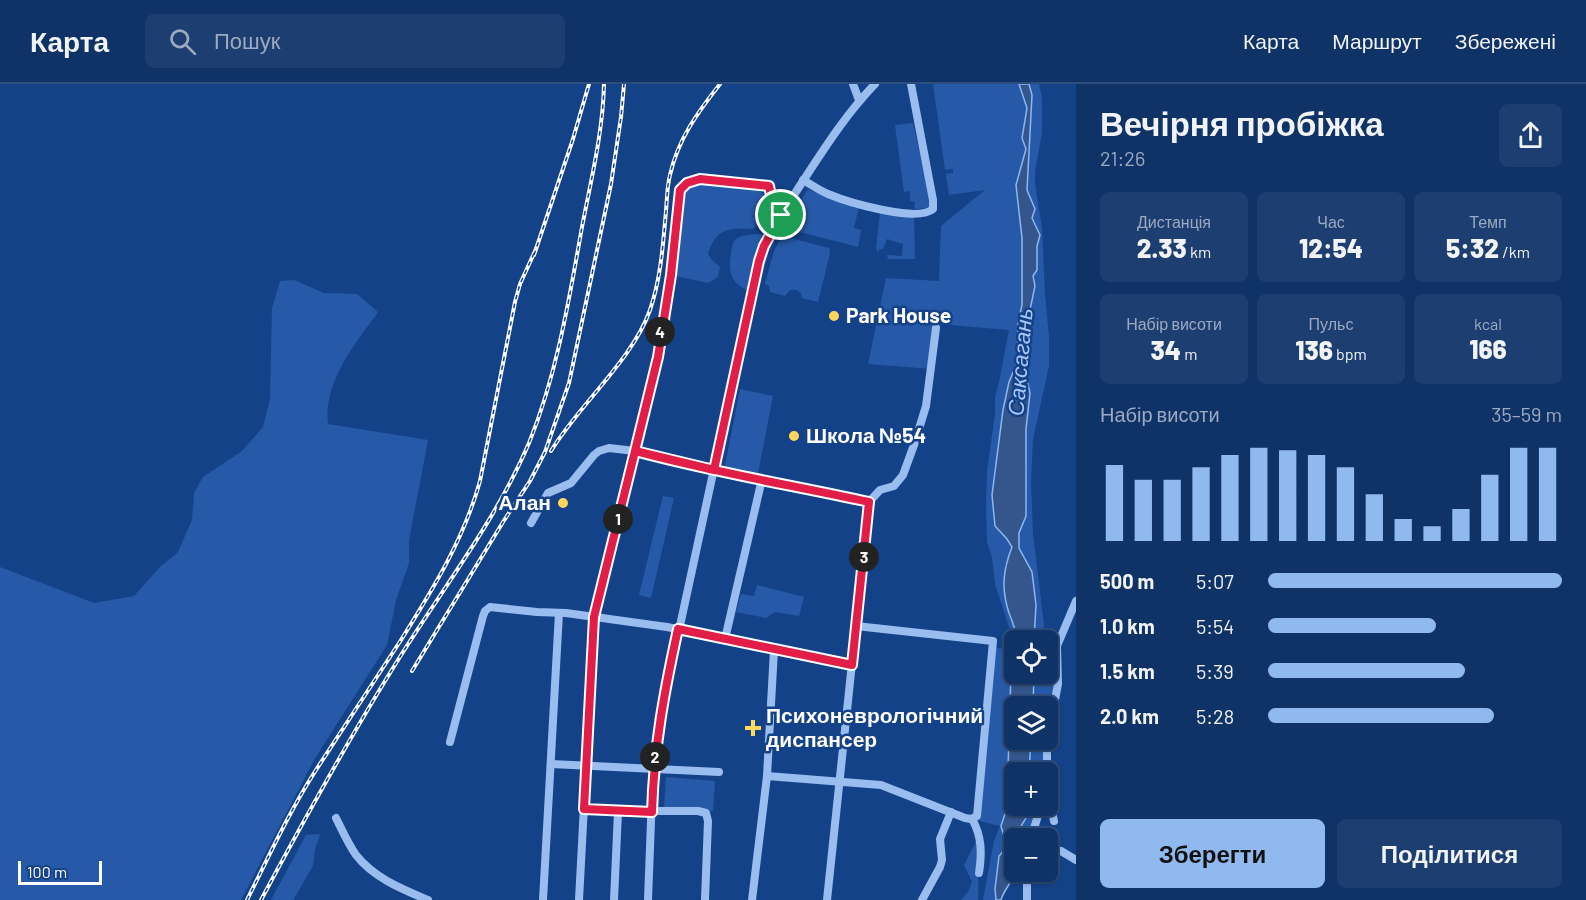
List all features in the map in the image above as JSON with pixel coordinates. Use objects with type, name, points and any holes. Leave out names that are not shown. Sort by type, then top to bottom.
[{"type":"street","points":[[853,84],[859,100]]},
{"type":"street","points":[[648,900],[653,769],[661,710],[759,261],[764,246],[803,180],[859,100],[875,84]]},
{"type":"street","points":[[803,180],[826,193],[852,202],[888,211],[929,212],[934,207],[911,84]]},
{"type":"street","points":[[579,900],[594,617],[658,357],[671,275],[680,190],[687,183],[700,179],[769,186],[774,210],[781,215]]},
{"type":"street","points":[[827,900],[869,502],[880,490],[894,486],[903,475],[915,446],[926,406],[936,328]]},
{"type":"street","points":[[531,523],[548,493],[574,480],[599,451],[609,448],[635,451],[869,502]]},
{"type":"street","points":[[725,639],[762,479]]},
{"type":"street","points":[[1047,762],[1047,742],[1058,684],[1056,646],[1076,601]]},
{"type":"street","points":[[450,742],[485,611],[490,608],[559,613],[678,629],[852,665]]},
{"type":"street","points":[[543,900],[559,613]]},
{"type":"street","points":[[856,626],[993,642],[978,811],[977,816],[972,819]]},
{"type":"street","points":[[752,900],[767,776],[774,650]]},
{"type":"street","points":[[551,764],[719,772]]},
{"type":"street","points":[[767,776],[881,785],[972,819],[980,839],[980,873]]},
{"type":"street","points":[[584,809],[652,812],[698,811],[708,815],[705,900]]},
{"type":"street","points":[[614,900],[619,815],[617,811]]},
{"type":"street","points":[[922,900],[940,867],[942,860],[940,839],[951,812]]},
{"type":"street","points":[[1053,816],[1054,821]]},
{"type":"street","points":[[336,818],[356,854],[366,866],[386,880],[428,900]]},
{"type":"street","points":[[1061,851],[1076,860]]},
{"type":"street","points":[[1027,882],[1027,900]]},
{"type":"shaded area","points":[[933,84],[1019,84],[1027,108],[1022,138],[1026,149],[1016,185],[1022,238],[1022,305],[1018,322],[1018,361],[1009,382],[1003,410],[992,495],[995,526],[1012,548],[1005,565],[1009,613],[1016,630],[1011,630],[1009,627],[995,584],[992,557],[987,542],[986,506],[987,471],[995,398],[1009,330],[938,324],[932,369],[868,364],[886,278],[939,281],[941,226],[985,190],[949,195],[946,174],[953,173],[953,169],[945,170]]},
{"type":"shaded area","points":[[1029,84],[1039,84],[1042,97],[1042,133],[1035,184],[1042,228],[1049,366],[1033,439],[1031,482],[1033,534],[1044,625],[1042,630],[1035,630],[1036,605],[1019,548],[1019,533],[1026,516],[1026,429],[1030,393],[1023,362],[1023,321],[1030,310],[1040,235],[1032,218],[1035,208],[1027,190],[1032,95]]},
{"type":"shaded area","points":[[913,123],[931,203],[929,208],[914,209],[915,202],[910,201],[910,191],[904,192],[895,125]]},
{"type":"shaded area","points":[[692,180],[754,184],[763,194],[756,226],[753,229],[730,229],[715,239],[708,254],[720,267],[718,277],[708,283],[671,275],[679,194]]},
{"type":"shaded area","points":[[808,189],[859,207],[854,228],[861,230],[858,247],[784,228]]},
{"type":"shaded area","points":[[880,213],[914,216],[915,259],[888,259],[887,255],[902,256],[903,244],[887,239],[883,249],[879,249],[879,252],[876,249]]},
{"type":"shaded area","points":[[759,234],[769,235],[752,292],[740,286],[733,278],[730,268],[731,251],[737,238]]},
{"type":"shaded area","points":[[782,236],[829,248],[830,253],[818,302],[802,298],[801,293],[797,290],[790,290],[785,296],[770,292],[769,286],[765,284],[774,251]]},
{"type":"shaded area","points":[[294,280],[324,293],[357,294],[378,312],[342,364],[330,393],[328,424],[428,440],[409,540],[409,563],[396,600],[387,645],[314,760],[241,900],[0,900],[0,567],[94,603],[134,596],[160,567],[178,552],[192,520],[194,493],[203,477],[242,451],[263,427],[270,399],[272,308],[280,281]]},
{"type":"shaded area","points":[[740,389],[773,396],[758,473],[725,466]]},
{"type":"shaded area","points":[[663,496],[674,498],[651,598],[639,595]]},
{"type":"shaded area","points":[[757,585],[804,597],[799,616],[775,612],[766,618],[736,612],[741,594],[754,596]]},
{"type":"shaded area","points":[[992,648],[1004,649],[1004,684],[1011,684],[1010,696],[1004,696],[1004,750],[1009,750],[1008,762],[1004,762],[1004,816],[1001,826],[1004,850],[999,856],[996,900],[983,900],[994,841],[1000,826],[972,819],[977,816]]},
{"type":"shaded area","points":[[1034,684],[1057,684],[1055,696],[1033,696]]},
{"type":"shaded area","points":[[1030,750],[1049,750],[1048,762],[1030,762]]},
{"type":"shaded area","points":[[666,777],[715,781],[713,811],[664,808]]},
{"type":"shaded area","points":[[1026,816],[1038,816],[1034,828],[1021,828]]},
{"type":"shaded area","points":[[320,834],[313,866],[293,900],[271,900],[306,835]]},
{"type":"shaded area","points":[[979,836],[978,900],[961,900],[968,892],[972,882],[964,865]]},
{"type":"water","name":"Саксагань","points":[[1019,84],[1029,84],[1032,95],[1027,190],[1035,209],[1032,218],[1040,235],[1037,246],[1037,270],[1033,276],[1035,286],[1030,310],[1023,321],[1023,362],[1030,393],[1026,429],[1026,516],[1019,533],[1019,548],[1032,572],[1036,605],[1035,630],[1015,630],[1005,596],[1004,580],[1012,547],[995,526],[992,495],[1003,410],[1009,382],[1018,361],[1018,322],[1022,305],[1022,238],[1016,185],[1026,149],[1022,138],[1027,108]]},
{"type":"water","points":[[1011,684],[1034,684],[1033,696],[1010,696]]},
{"type":"water","points":[[1009,750],[1030,750],[1030,762],[1008,762]]},
{"type":"water","points":[[1004,816],[1026,816],[1020,828],[1004,828],[1004,836],[1001,826]]},
{"type":"water","points":[[1004,850],[1004,882],[1010,882],[1001,900],[996,900],[995,889],[999,856]]},
{"type":"railway","points":[[534,255],[589,84]]},
{"type":"railway","points":[[261,900],[312,806],[403,652],[502,498],[529,443],[555,364],[567,309],[599,138],[604,84]]},
{"type":"railway","points":[[412,671],[530,481],[545,452],[569,383],[611,184],[624,84]]},
{"type":"railway","points":[[551,451],[576,416],[619,364],[642,328],[654,298],[659,273],[668,184],[674,162],[690,126],[720,84]]},
{"type":"railway","points":[[247,900],[306,786],[425,602],[465,523],[480,481],[515,302],[520,284],[536,249]]},
{"type":"place","name":"Park House","points":[[834,316]]},
{"type":"place","name":"Школа №54","points":[[794,436]]},
{"type":"place","name":"Алан","points":[[563,503]]},
{"type":"place","name":"Психоневрологічний диспансер","points":[[753,728]]},
{"type":"route","points":[[781,215],[764,246],[759,261],[714,470],[635,451],[594,617],[584,809],[652,812],[653,769],[658,730],[678,629],[789,654],[852,665],[869,502],[714,470],[652,456],[635,451],[658,357],[671,275],[680,190],[692,180],[700,179],[769,186],[774,210],[781,215]]}]
